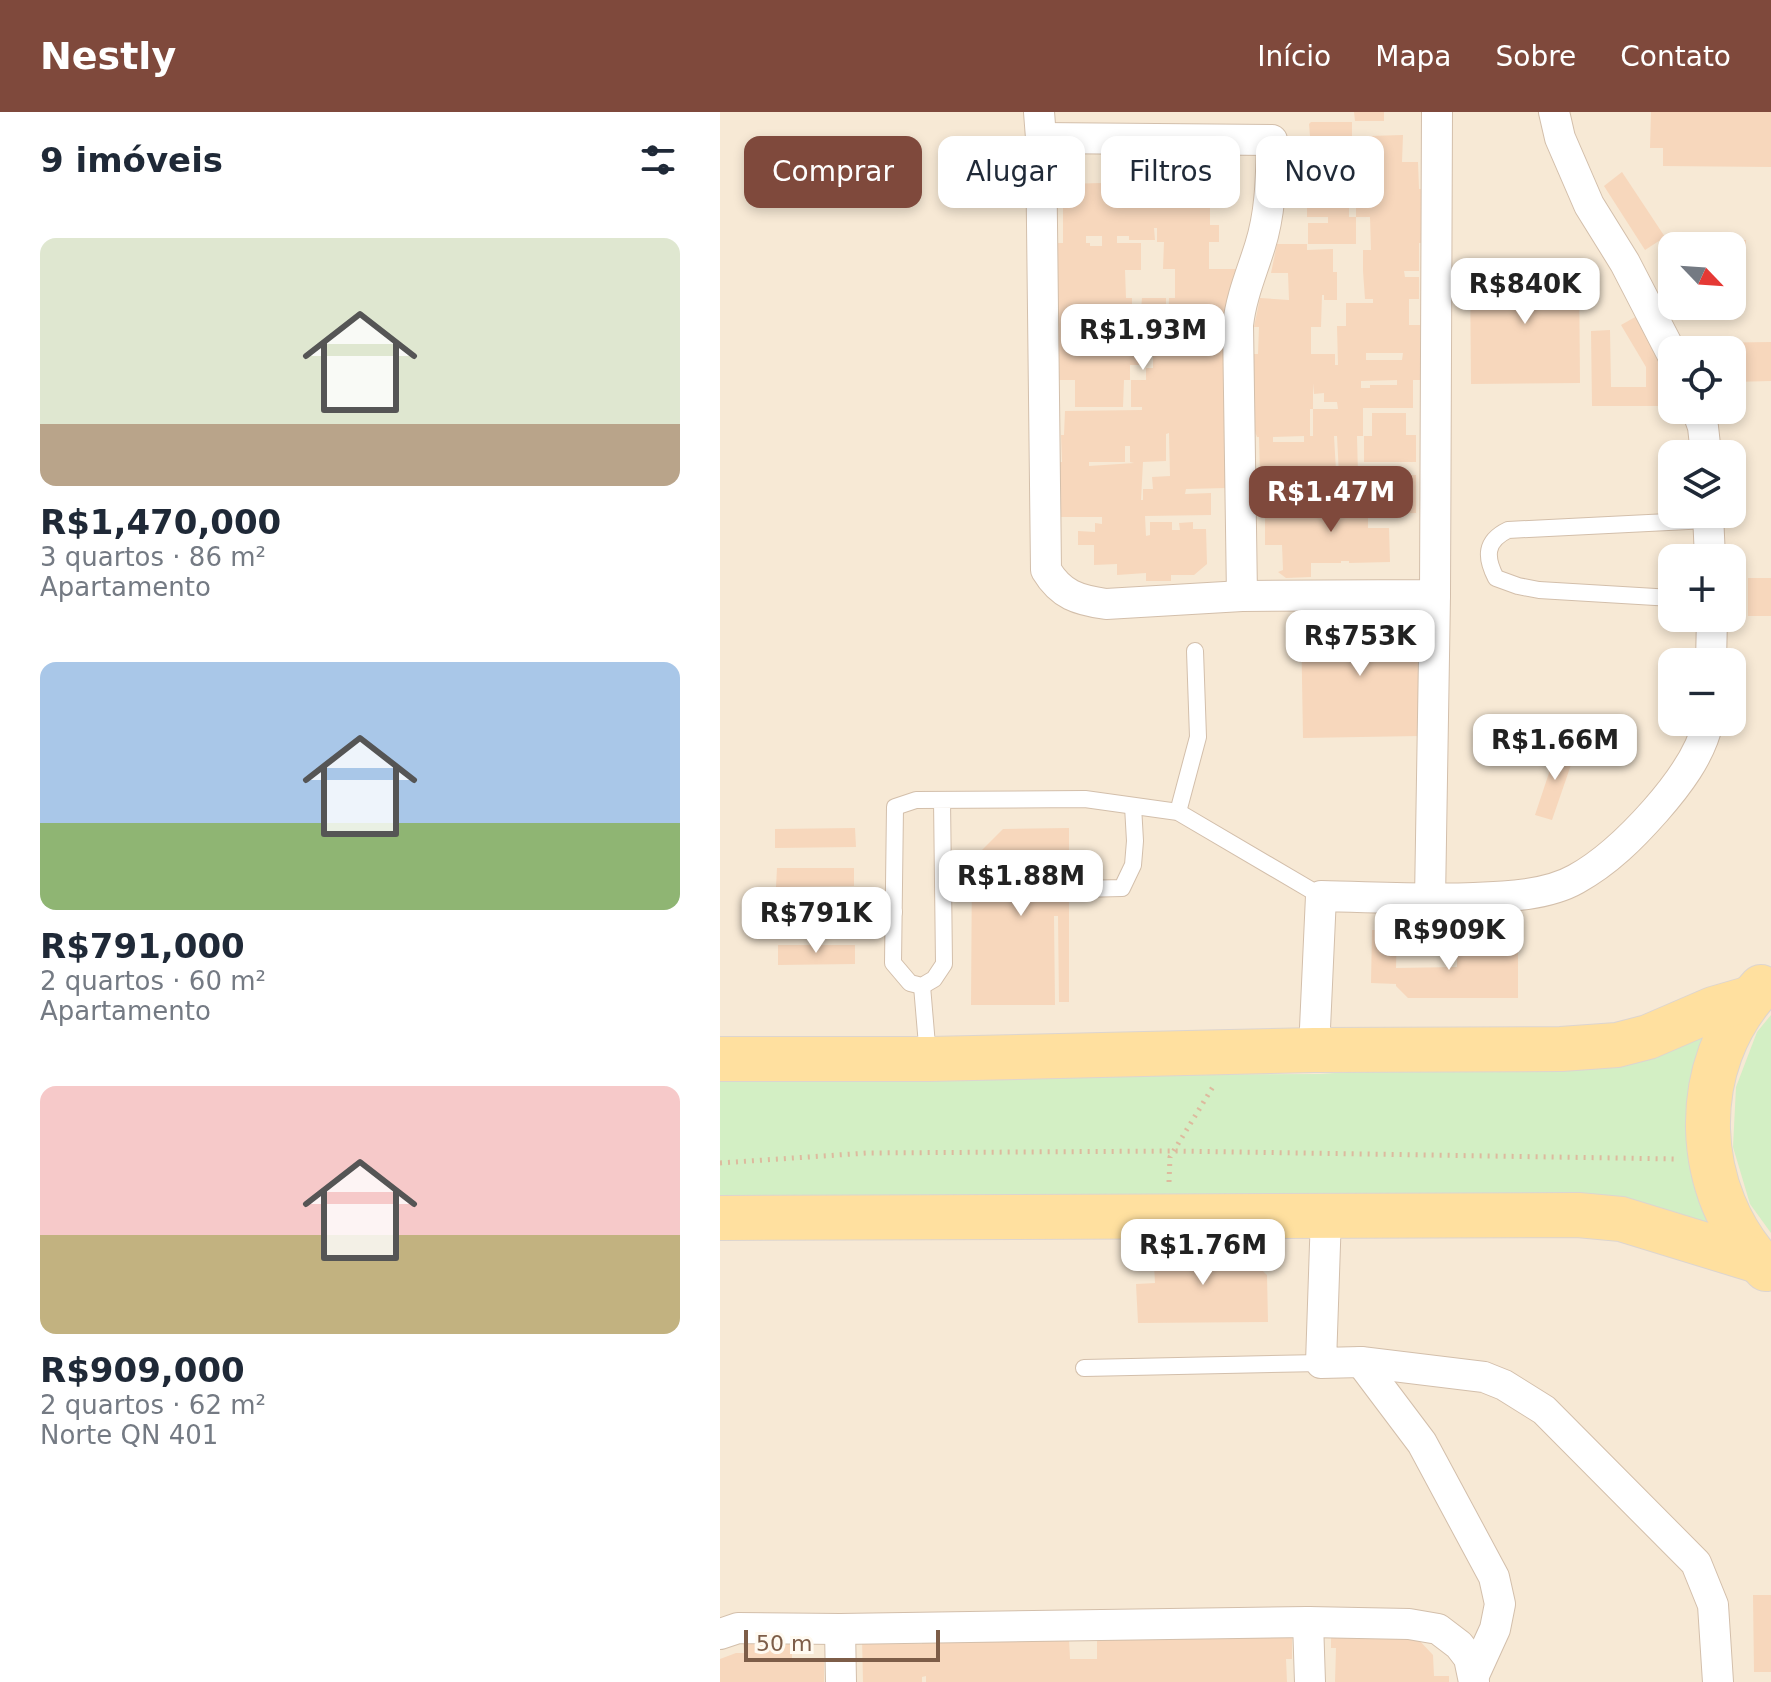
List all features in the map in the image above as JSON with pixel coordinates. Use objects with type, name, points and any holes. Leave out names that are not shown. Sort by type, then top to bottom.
[{"type":"main road","points":[[720,1059],[929,1059],[1314,1050],[1561,1049],[1617,1045],[1648,1037],[1761,987]]},
{"type":"main road","points":[[1761,987],[1732,1026],[1718,1058],[1710,1091],[1707,1125],[1710,1159],[1727,1213],[1765,1267]]},
{"type":"main road","points":[[720,1218],[1578,1215],[1621,1219],[1765,1267]]},
{"type":"street","points":[[1430,900],[1437,112]]},
{"type":"street","points":[[1554,112],[1560,138],[1589,205],[1625,263],[1663,336]]},
{"type":"street","points":[[1242,596],[1238,325],[1240,305],[1261,243],[1271,193],[1273,126],[1040,125],[1046,570],[1055,585],[1085,601],[1106,604],[1242,596],[1435,595]]},
{"type":"street","points":[[1314,1050],[1321,896],[1430,900],[1507,897],[1543,891],[1575,880],[1626,843],[1665,799],[1705,736]]},
{"type":"street","points":[[1326,1215],[1321,1363],[1361,1362],[1484,1377],[1504,1385],[1544,1410],[1696,1563],[1713,1605],[1718,1682]]},
{"type":"street","points":[[1361,1362],[1422,1443],[1494,1577],[1500,1604],[1495,1629],[1474,1678]]},
{"type":"street","points":[[720,1634],[738,1628],[1308,1622],[1409,1624],[1438,1629],[1459,1645],[1469,1658],[1474,1678]]},
{"type":"street","points":[[1308,1622],[1310,1682]]},
{"type":"street","points":[[840,1629],[841,1682]]},
{"type":"lane","points":[[1658,520],[1508,530],[1499,534],[1489,546],[1489,564],[1496,578],[1518,586],[1658,597]]},
{"type":"lane","points":[[1178,812],[1198,737],[1195,651]]},
{"type":"lane","points":[[942,800],[944,964],[934,979],[922,986],[910,983],[893,963],[895,807],[916,800],[1085,799],[1178,812],[1321,896]]},
{"type":"lane","points":[[1079,889],[1122,888],[1133,865],[1133,806]]},
{"type":"lane","points":[[790,915],[894,912]]},
{"type":"lane","points":[[922,986],[929,1059]]},
{"type":"lane","points":[[1084,1368],[1321,1363]]},
{"type":"path","points":[[1169,1215],[1169,1161],[1226,1066],[1231,1052]]},
{"type":"path","points":[[720,1163],[867,1153],[1173,1151],[1710,1159]]},
{"type":"shaded area","points":[[720,112],[1771,112],[1771,1682],[720,1682]]},
{"type":"green space","points":[[1771,1015],[1771,1233],[1750,1204],[1733,1147],[1736,1087],[1757,1032]]},
{"type":"green space","points":[[1716,1018],[1717,1235],[720,1206],[720,1076],[1320,1074],[1633,1053]]},
{"type":"building","points":[[1354,112],[1384,112],[1384,121],[1355,121]]},
{"type":"building","points":[[1651,112],[1771,112],[1771,167],[1663,166],[1663,148],[1650,148]]},
{"type":"building","points":[[1311,122],[1352,122],[1352,136],[1310,136]]},
{"type":"building","points":[[1403,135],[1402,162],[1418,162],[1419,189],[1423,189],[1424,243],[1419,243],[1419,271],[1404,271],[1405,277],[1419,277],[1419,299],[1409,299],[1409,325],[1420,325],[1421,380],[1413,380],[1413,408],[1363,408],[1363,436],[1357,436],[1358,475],[1339,475],[1337,436],[1334,436],[1336,471],[1329,471],[1329,475],[1305,476],[1305,503],[1271,502],[1271,476],[1260,476],[1259,437],[1253,426],[1253,354],[1258,354],[1259,327],[1254,327],[1260,298],[1289,300],[1288,273],[1271,273],[1277,244],[1307,244],[1307,250],[1333,249],[1337,300],[1324,300],[1322,295],[1321,327],[1311,327],[1311,354],[1335,354],[1335,365],[1338,365],[1337,326],[1346,326],[1346,303],[1373,303],[1373,299],[1365,299],[1363,271],[1363,250],[1371,250],[1370,217],[1356,217],[1356,208],[1384,208],[1384,136],[1369,136]],"holes":[[[1366,353],[1403,353],[1402,360],[1366,360]],[[1397,380],[1397,385],[1361,388],[1361,381]],[[1313,383],[1314,394],[1324,393],[1324,402],[1337,402],[1338,409],[1313,409]],[[1310,409],[1313,409],[1313,436],[1310,436]],[[1304,436],[1304,442],[1273,442],[1273,437]]]},
{"type":"building","points":[[1622,172],[1662,232],[1658,232],[1658,242],[1645,250],[1604,186]]},
{"type":"building","points":[[1085,183],[1101,183],[1101,208],[1210,208],[1210,225],[1219,225],[1219,242],[1209,242],[1209,269],[1237,269],[1226,488],[1186,489],[1185,494],[1211,493],[1211,515],[1145,516],[1146,536],[1150,535],[1150,522],[1172,522],[1172,530],[1180,530],[1179,523],[1193,522],[1193,529],[1206,529],[1207,564],[1194,575],[1171,575],[1171,581],[1146,581],[1146,573],[1117,575],[1117,564],[1094,565],[1094,545],[1078,545],[1078,531],[1095,532],[1095,523],[1102,524],[1102,517],[1058,517],[1057,462],[1062,462],[1061,435],[1064,435],[1065,411],[1142,410],[1142,407],[1131,407],[1131,380],[1146,380],[1146,368],[1153,368],[1153,352],[1145,352],[1144,328],[1192,328],[1192,324],[1168,324],[1169,298],[1175,298],[1175,269],[1163,269],[1164,242],[1157,242],[1157,228],[1154,228],[1155,240],[1129,240],[1129,236],[1117,236],[1117,243],[1141,243],[1141,270],[1125,270],[1126,298],[1132,298],[1132,308],[1141,309],[1142,298],[1166,298],[1166,324],[1142,324],[1142,365],[1130,365],[1130,380],[1124,380],[1123,407],[1075,407],[1075,380],[1059,380],[1058,243],[1063,243],[1063,208],[1085,208]],"holes":[[[1086,236],[1102,236],[1102,246],[1090,246],[1086,243]],[[1116,325],[1120,325],[1120,352],[1127,352],[1127,355],[1088,356],[1088,352],[1104,352],[1104,347],[1107,352],[1116,352]],[[1169,433],[1170,476],[1152,477],[1153,489],[1143,489],[1141,500],[1143,462],[1166,461],[1166,434]],[[1125,446],[1130,446],[1130,462],[1134,463],[1089,466],[1089,462],[1125,462]]]},
{"type":"building","points":[[1307,208],[1349,208],[1349,217],[1356,217],[1356,244],[1308,244],[1308,223],[1328,223],[1328,217],[1307,217]]},
{"type":"building","points":[[1579,267],[1580,383],[1471,384],[1470,268]]},
{"type":"building","points":[[1637,316],[1658,353],[1658,406],[1592,406],[1591,331],[1610,330],[1611,387],[1646,387],[1646,367],[1621,325]]},
{"type":"building","points":[[1746,342],[1771,342],[1771,381],[1746,382]]},
{"type":"building","points":[[1372,413],[1406,413],[1406,435],[1416,435],[1416,462],[1364,462],[1364,436],[1372,436]]},
{"type":"building","points":[[1416,475],[1416,513],[1376,514],[1376,476]]},
{"type":"building","points":[[1342,478],[1368,478],[1371,481],[1372,514],[1368,514],[1368,528],[1389,528],[1390,562],[1311,563],[1311,577],[1286,578],[1278,572],[1283,570],[1282,545],[1265,545],[1265,517],[1341,514]]},
{"type":"building","points":[[1748,578],[1771,578],[1771,616],[1748,616]]},
{"type":"building","points":[[1417,619],[1419,736],[1303,738],[1301,620]]},
{"type":"building","points":[[1559,744],[1574,745],[1569,757],[1573,759],[1552,820],[1535,815]]},
{"type":"building","points":[[855,828],[856,847],[775,848],[775,829]]},
{"type":"building","points":[[1069,828],[1069,1002],[1059,1002],[1058,916],[1054,916],[1055,1005],[971,1005],[972,860],[1003,829]]},
{"type":"building","points":[[777,868],[854,868],[854,886],[776,887]]},
{"type":"building","points":[[1372,930],[1397,930],[1396,968],[1457,967],[1457,954],[1481,951],[1498,953],[1497,935],[1518,936],[1518,998],[1408,998],[1396,984],[1371,983]]},
{"type":"building","points":[[778,945],[855,945],[855,964],[778,965]]},
{"type":"building","points":[[1235,1245],[1267,1275],[1268,1322],[1138,1323],[1136,1284],[1155,1283],[1153,1247]]},
{"type":"building","points":[[1753,1595],[1771,1595],[1771,1672],[1754,1672]]},
{"type":"building","points":[[1331,1635],[1416,1637],[1433,1655],[1434,1676],[1449,1676],[1449,1682],[1335,1682],[1336,1648],[1331,1648]]},
{"type":"building","points":[[1292,1636],[1292,1659],[1286,1659],[1287,1682],[926,1682],[926,1676],[922,1677],[922,1682],[863,1682],[862,1638],[894,1638],[894,1644],[922,1644],[922,1637],[1069,1638],[1070,1659],[1097,1659],[1097,1639]]},
{"type":"building","points":[[792,1640],[792,1659],[824,1659],[824,1682],[720,1682],[720,1659],[744,1653],[743,1642]]}]
